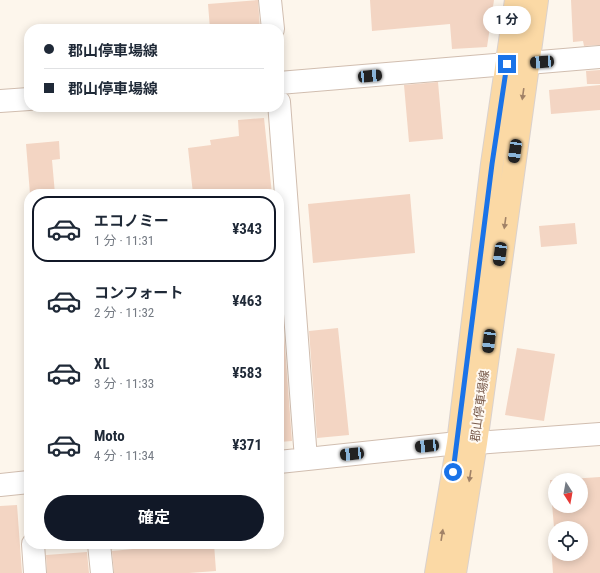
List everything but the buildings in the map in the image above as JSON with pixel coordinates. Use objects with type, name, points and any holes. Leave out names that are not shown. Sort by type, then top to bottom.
[{"type":"main road","name":"郡山停車場線","points":[[516,0],[518,63]]},
{"type":"main road","name":"郡山停車場線","points":[[455,573],[467,443],[518,63],[536,0]]},
{"type":"main road","name":"郡山停車場線","points":[[436,573],[467,443]]},
{"type":"street","points":[[270,0],[272,24]]},
{"type":"street","points":[[284,83],[600,57]]},
{"type":"street","points":[[0,101],[24,100]]},
{"type":"street","points":[[280,112],[306,459]]},
{"type":"street","points":[[284,461],[467,443],[600,434]]},
{"type":"street","points":[[0,485],[24,486]]},
{"type":"street","points":[[33,549],[35,573]]},
{"type":"street","points":[[100,549],[102,573]]},
{"type":"route","points":[[453,472],[458,443],[492,164],[507,64]]}]
